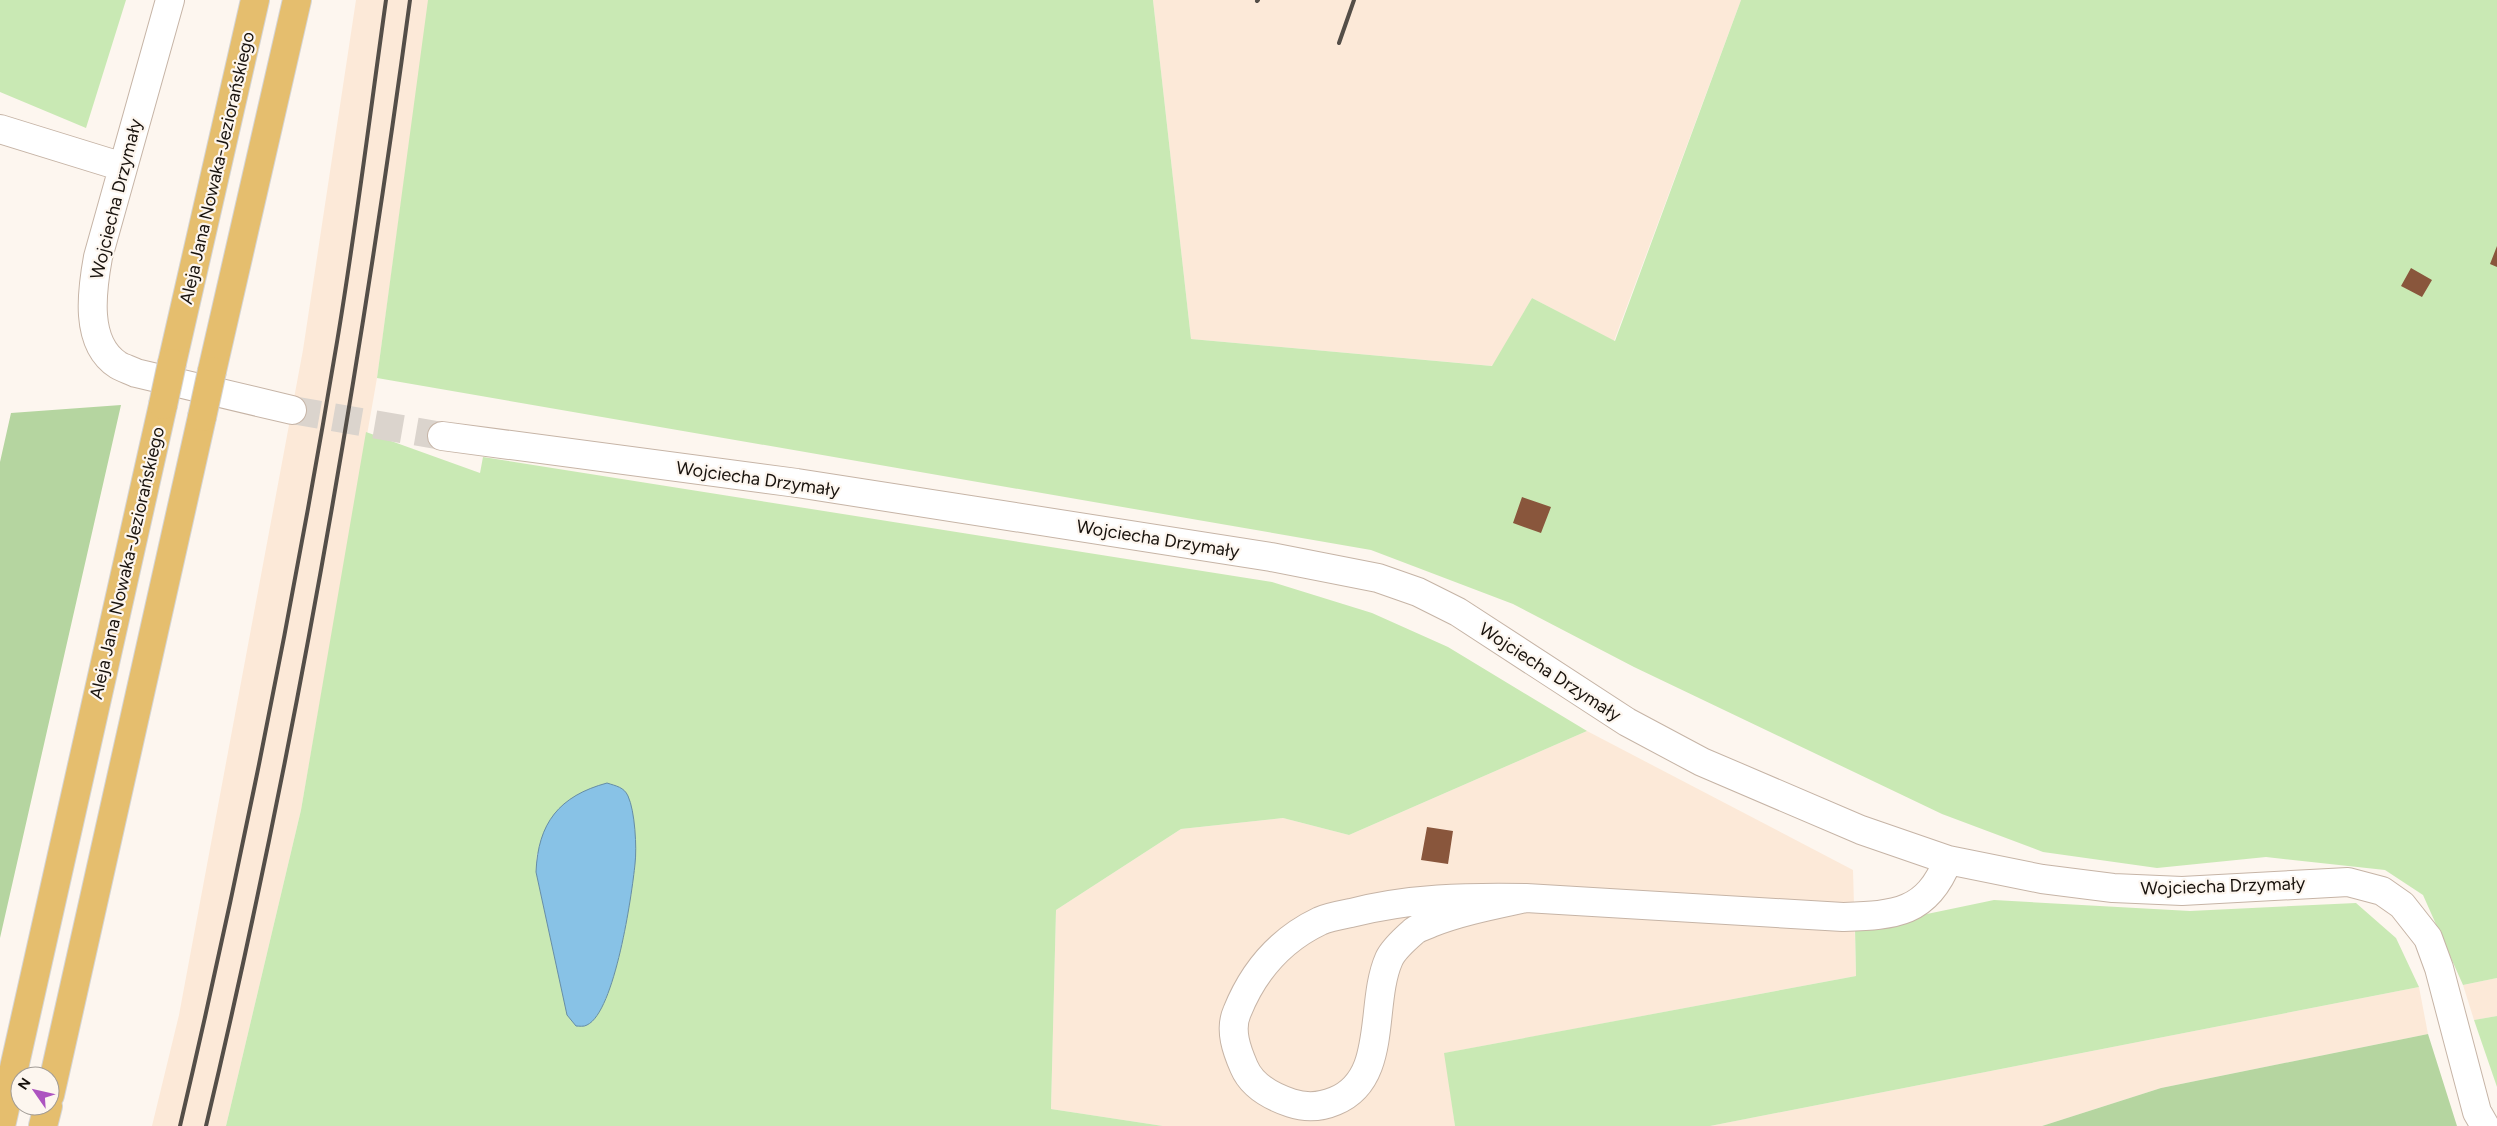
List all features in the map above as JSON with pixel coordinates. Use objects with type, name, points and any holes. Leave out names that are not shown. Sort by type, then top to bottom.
[{"type":"main road","name":"Aleja Jana Nowaka-Jeziorańskiego","points":[[0,1126],[255,0]]},
{"type":"main road","points":[[57,1066],[297,0]]},
{"type":"street","name":"Wojciecha Drzymały","points":[[170,0],[93,282],[92,307],[96,331],[104,351],[117,365],[136,373],[292,410]]},
{"type":"street","points":[[0,129],[123,167]]},
{"type":"street","name":"Wojciecha Drzymały","points":[[442,436],[797,483],[1261,555],[1378,578],[1418,592],[1458,612],[1628,722],[1702,762],[1861,830],[1948,860],[2042,879],[2113,888],[2182,891],[2348,882],[2382,892],[2402,905],[2428,938],[2439,968],[2477,1112],[2485,1126]]},
{"type":"street","points":[[1526,898],[1458,913],[1414,930],[1389,958],[1379,990],[1375,1041],[1364,1074],[1348,1096],[1321,1107],[1296,1105],[1272,1097],[1247,1074],[1234,1046],[1235,1016],[1247,987],[1268,958],[1292,938],[1321,920],[1418,900],[1474,897],[1526,898],[1843,917],[1880,915],[1907,908],[1927,897],[1940,880],[1948,860]]},
{"type":"shaded area","points":[[356,0],[429,0],[377,378],[301,810],[226,1126],[152,1126],[179,1015],[303,350]]},
{"type":"shaded area","points":[[1153,0],[1741,0],[1614,341],[1532,298],[1493,366],[1191,339]]},
{"type":"shaded area","points":[[1587,731],[1853,870],[1856,976],[1445,1053],[1455,1126],[1163,1126],[1051,1109],[1056,910],[1181,829],[1283,818],[1349,835]]},
{"type":"shaded area","points":[[2497,978],[2497,1016],[2474,1020],[2463,985]]},
{"type":"shaded area","points":[[2419,987],[2428,1034],[2161,1088],[2042,1126],[1710,1126]]},
{"type":"green space","points":[[0,0],[126,0],[86,128],[0,92]]},
{"type":"green space","points":[[428,0],[1153,0],[1191,339],[1492,366],[1532,298],[1615,341],[1741,0],[2497,0],[2497,978],[2463,985],[2423,895],[2385,870],[2266,857],[2157,868],[2043,852],[1942,814],[1634,667],[1513,604],[1371,550],[377,378]]},
{"type":"green space","points":[[121,405],[0,938],[0,462],[11,413]]},
{"type":"green space","points":[[366,432],[480,473],[483,457],[1272,582],[1372,613],[1448,647],[1587,731],[1349,835],[1283,818],[1181,829],[1056,910],[1051,1109],[1163,1126],[226,1126],[301,810]],"holes":[[[537,853],[635,862],[624,932],[605,1000],[567,1014],[536,872]]]},
{"type":"green space","points":[[1994,900],[2190,911],[2356,903],[2396,938],[2419,987],[1710,1126],[1455,1126],[1444,1053],[1856,976],[1855,929]]},
{"type":"green space","points":[[2497,1016],[2497,1087],[2474,1020]]},
{"type":"green space","points":[[2428,1034],[2457,1126],[2042,1126],[2161,1088]]},
{"type":"water","points":[[607,783],[619,787],[628,796],[634,820],[636,857],[626,925],[614,976],[606,999],[597,1016],[587,1025],[576,1026],[567,1015],[536,872],[538,855],[541,839],[554,814],[576,796]]},
{"type":"building","points":[[2497,246],[2497,267],[2490,264]]},
{"type":"building","points":[[2411,268],[2432,280],[2422,297],[2401,286]]},
{"type":"building","points":[[1522,497],[1551,507],[1541,533],[1513,523]]},
{"type":"building","points":[[1427,827],[1453,831],[1448,864],[1421,860]]},
{"type":"tunnel","points":[[292,410],[442,436]]},
{"type":"railway","points":[[180,1126],[245,833],[320,441],[357,214],[386,0]]},
{"type":"railway","points":[[206,1126],[268,847],[322,566],[369,283],[410,0]]},
{"type":"railway","points":[[1339,43],[1354,0]]}]
